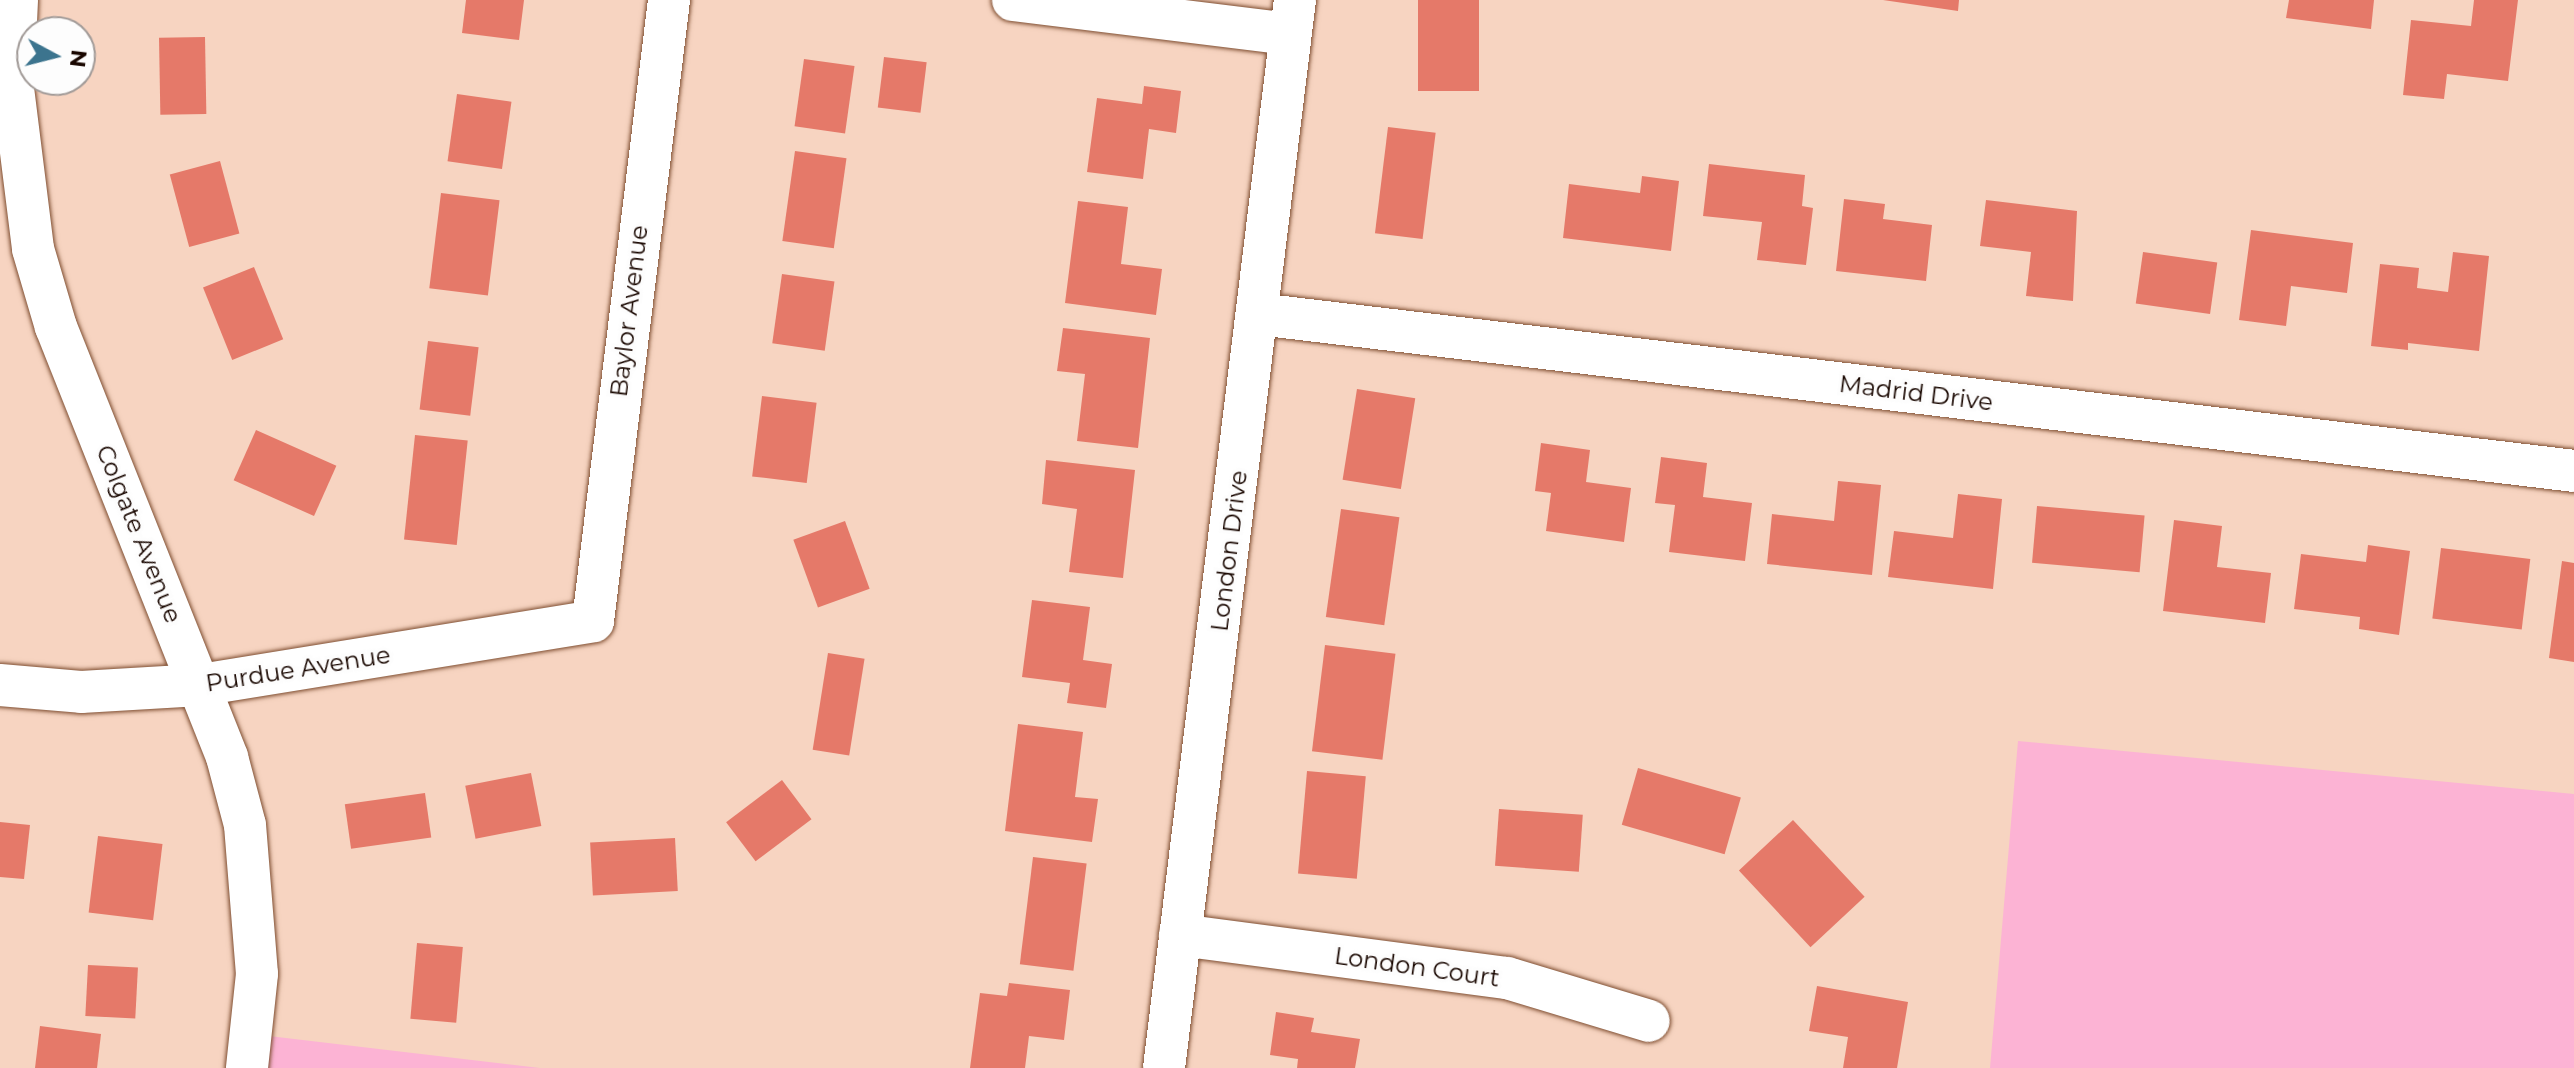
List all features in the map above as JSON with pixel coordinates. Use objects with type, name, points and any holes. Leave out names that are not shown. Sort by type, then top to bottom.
[{"type":"street","name":"Colgate Avenue","points":[[17,0],[13,88],[33,249],[56,327],[200,685],[245,825],[255,900],[257,974],[247,1068]]},
{"type":"street","name":"Baylor Avenue","points":[[593,621],[669,0]]},
{"type":"street","name":"London Drive","points":[[1013,0],[1292,17],[1164,1068]]},
{"type":"street","name":"Madrid Drive","points":[[1258,314],[2574,471]]},
{"type":"street","name":"Purdue Avenue","points":[[0,685],[81,692],[200,685],[593,621]]},
{"type":"street","name":"London Court","points":[[1180,935],[1507,978],[1649,1021]]},
{"type":"shaded area","points":[[2018,741],[2574,794],[2574,1068],[1990,1068]]},
{"type":"shaded area","points":[[252,1034],[540,1068],[247,1068]]},
{"type":"building","points":[[466,0],[524,0],[519,40],[462,33]]},
{"type":"building","points":[[1418,0],[1479,0],[1479,91],[1418,91]]},
{"type":"building","points":[[1883,0],[1959,0],[1958,11]]},
{"type":"building","points":[[2289,0],[2374,0],[2371,29],[2286,18]]},
{"type":"building","points":[[2474,0],[2518,0],[2508,81],[2447,74],[2444,99],[2403,95],[2411,20],[2471,26]]},
{"type":"building","points":[[205,37],[206,114],[160,115],[159,38]]},
{"type":"building","points":[[884,57],[927,62],[920,113],[878,108]]},
{"type":"building","points":[[804,59],[855,66],[845,133],[795,126]]},
{"type":"building","points":[[1144,86],[1181,91],[1176,133],[1149,129],[1143,179],[1087,172],[1097,98],[1142,104]]},
{"type":"building","points":[[457,94],[511,102],[502,169],[448,161]]},
{"type":"building","points":[[1388,127],[1436,133],[1423,239],[1375,233]]},
{"type":"building","points":[[795,151],[846,158],[834,248],[782,241]]},
{"type":"building","points":[[220,161],[239,233],[189,247],[170,174]]},
{"type":"building","points":[[1709,164],[1805,175],[1802,206],[1813,208],[1806,265],[1757,260],[1762,222],[1703,216]]},
{"type":"building","points":[[1642,176],[1679,181],[1671,251],[1563,238],[1569,184],[1640,193]]},
{"type":"building","points":[[441,193],[500,200],[488,295],[429,288]]},
{"type":"building","points":[[1844,199],[1885,204],[1883,219],[1932,225],[1926,281],[1836,271]]},
{"type":"building","points":[[1986,200],[2077,211],[2073,301],[2026,296],[2031,252],[1980,246]]},
{"type":"building","points":[[1078,201],[1128,207],[1121,264],[1162,269],[1156,315],[1065,303]]},
{"type":"building","points":[[2251,230],[2353,243],[2347,293],[2291,286],[2286,326],[2239,320]]},
{"type":"building","points":[[2143,252],[2217,262],[2210,314],[2136,303]]},
{"type":"building","points":[[2453,252],[2489,256],[2479,351],[2408,343],[2408,350],[2371,346],[2380,264],[2419,268],[2417,288],[2448,292]]},
{"type":"building","points":[[254,267],[283,339],[232,360],[203,288]]},
{"type":"building","points":[[782,274],[834,281],[825,351],[772,343]]},
{"type":"building","points":[[1063,328],[1150,338],[1138,448],[1077,441],[1085,374],[1057,371]]},
{"type":"building","points":[[428,341],[479,347],[470,416],[420,409]]},
{"type":"building","points":[[1357,389],[1415,398],[1401,489],[1343,480]]},
{"type":"building","points":[[762,396],[817,403],[807,483],[752,476]]},
{"type":"building","points":[[256,430],[336,466],[314,516],[234,480]]},
{"type":"building","points":[[415,435],[468,441],[457,545],[404,539]]},
{"type":"building","points":[[1541,443],[1590,450],[1586,482],[1631,488],[1624,542],[1546,531],[1551,493],[1535,491]]},
{"type":"building","points":[[1661,457],[1707,463],[1703,497],[1752,503],[1745,561],[1669,552],[1675,505],[1655,503]]},
{"type":"building","points":[[1046,460],[1135,470],[1123,578],[1069,572],[1077,509],[1042,504]]},
{"type":"building","points":[[1838,481],[1881,485],[1872,575],[1767,564],[1772,514],[1834,521]]},
{"type":"building","points":[[1958,494],[2002,499],[1993,589],[1888,577],[1894,531],[1953,538]]},
{"type":"building","points":[[2037,506],[2145,515],[2140,572],[2032,563]]},
{"type":"building","points":[[1341,509],[1399,517],[1384,625],[1326,617]]},
{"type":"building","points":[[2174,520],[2222,526],[2217,567],[2271,573],[2265,623],[2163,611]]},
{"type":"building","points":[[845,521],[870,589],[818,607],[793,540]]},
{"type":"building","points":[[2368,545],[2410,551],[2399,635],[2359,629],[2360,617],[2294,609],[2301,554],[2366,562]]},
{"type":"building","points":[[2441,548],[2530,559],[2522,629],[2432,618]]},
{"type":"building","points":[[2562,561],[2574,563],[2574,662],[2549,658]]},
{"type":"building","points":[[1032,600],[1090,607],[1083,660],[1112,664],[1106,708],[1067,703],[1070,683],[1022,677]]},
{"type":"building","points":[[1325,645],[1395,654],[1382,760],[1312,751]]},
{"type":"building","points":[[828,653],[865,659],[849,756],[813,750]]},
{"type":"building","points":[[1018,724],[1083,732],[1075,797],[1098,799],[1092,842],[1005,831]]},
{"type":"building","points":[[1638,768],[1741,797],[1725,854],[1622,825]]},
{"type":"building","points":[[1307,771],[1366,776],[1357,879],[1298,874]]},
{"type":"building","points":[[531,773],[541,826],[476,839],[465,786]]},
{"type":"building","points":[[782,780],[811,819],[756,861],[726,822]]},
{"type":"building","points":[[425,793],[431,838],[351,849],[345,804]]},
{"type":"building","points":[[1499,809],[1583,815],[1579,872],[1495,866]]},
{"type":"building","points":[[1793,820],[1865,897],[1810,947],[1739,870]]},
{"type":"building","points":[[0,822],[30,825],[24,879],[0,877]]},
{"type":"building","points":[[98,836],[163,844],[153,920],[89,912]]},
{"type":"building","points":[[675,838],[678,891],[593,895],[590,842]]},
{"type":"building","points":[[1033,857],[1087,864],[1073,971],[1020,964]]},
{"type":"building","points":[[417,943],[463,947],[456,1023],[410,1019]]},
{"type":"building","points":[[88,965],[138,968],[135,1019],[85,1016]]},
{"type":"building","points":[[1009,983],[1070,990],[1064,1040],[1029,1036],[1025,1068],[970,1068],[980,993],[1007,996]]},
{"type":"building","points":[[1817,986],[1908,1002],[1897,1068],[1843,1068],[1848,1037],[1809,1031]]},
{"type":"building","points":[[1276,1012],[1314,1018],[1311,1032],[1360,1039],[1355,1068],[1297,1068],[1298,1059],[1270,1055]]},
{"type":"building","points":[[40,1026],[101,1034],[97,1068],[35,1068]]}]
